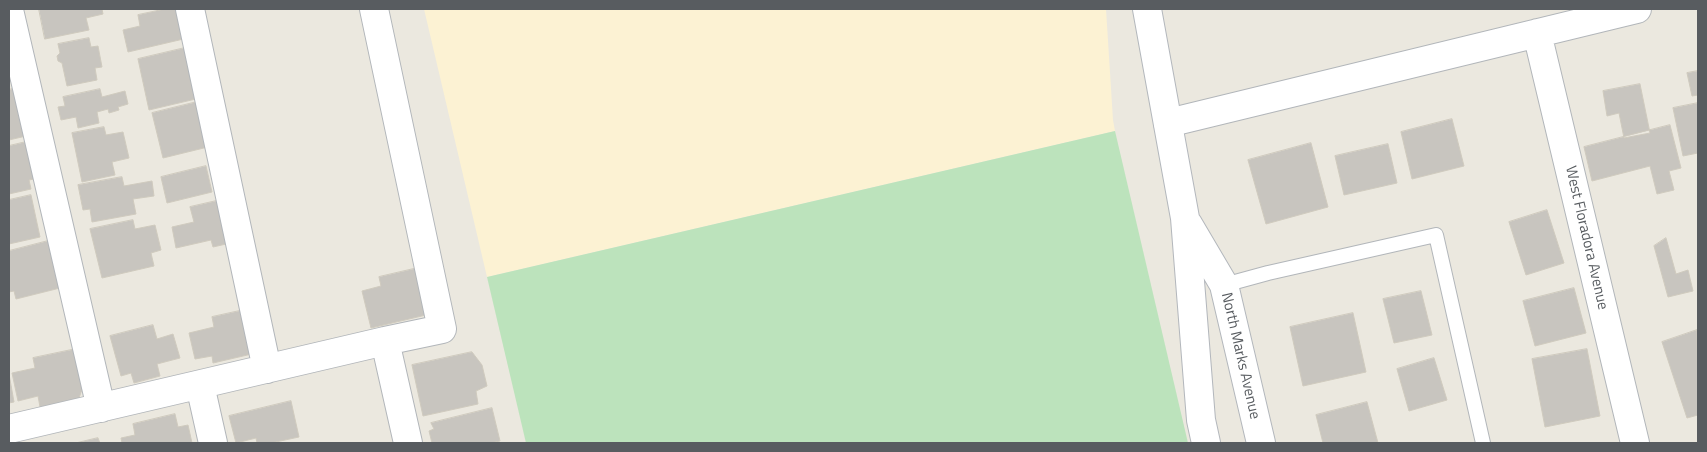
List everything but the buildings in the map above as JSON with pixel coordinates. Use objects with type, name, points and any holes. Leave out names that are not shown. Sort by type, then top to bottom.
[{"type":"street","points":[[190,9],[267,369]]},
{"type":"street","points":[[12,434],[101,408],[442,329],[374,9]]},
{"type":"street","name":"North Marks Avenue","points":[[1147,9],[1185,218],[1201,420],[1206,443]]},
{"type":"street","points":[[1168,123],[1637,9]]},
{"type":"street","points":[[9,10],[101,408]]},
{"type":"street","name":"West Floradora Avenue","points":[[1538,33],[1635,443]]},
{"type":"street","name":"North Marks Avenue","points":[[1185,218],[1224,285],[1261,443]]},
{"type":"street","points":[[384,341],[408,443]]},
{"type":"street","points":[[200,385],[213,443]]},
{"type":"lane","points":[[1224,285],[1268,273],[1436,235],[1483,443]]},
{"type":"shaded area","points":[[424,9],[1106,9],[1115,131],[487,277]]},
{"type":"green space","points":[[1115,131],[1188,443],[526,443],[487,277]]}]
